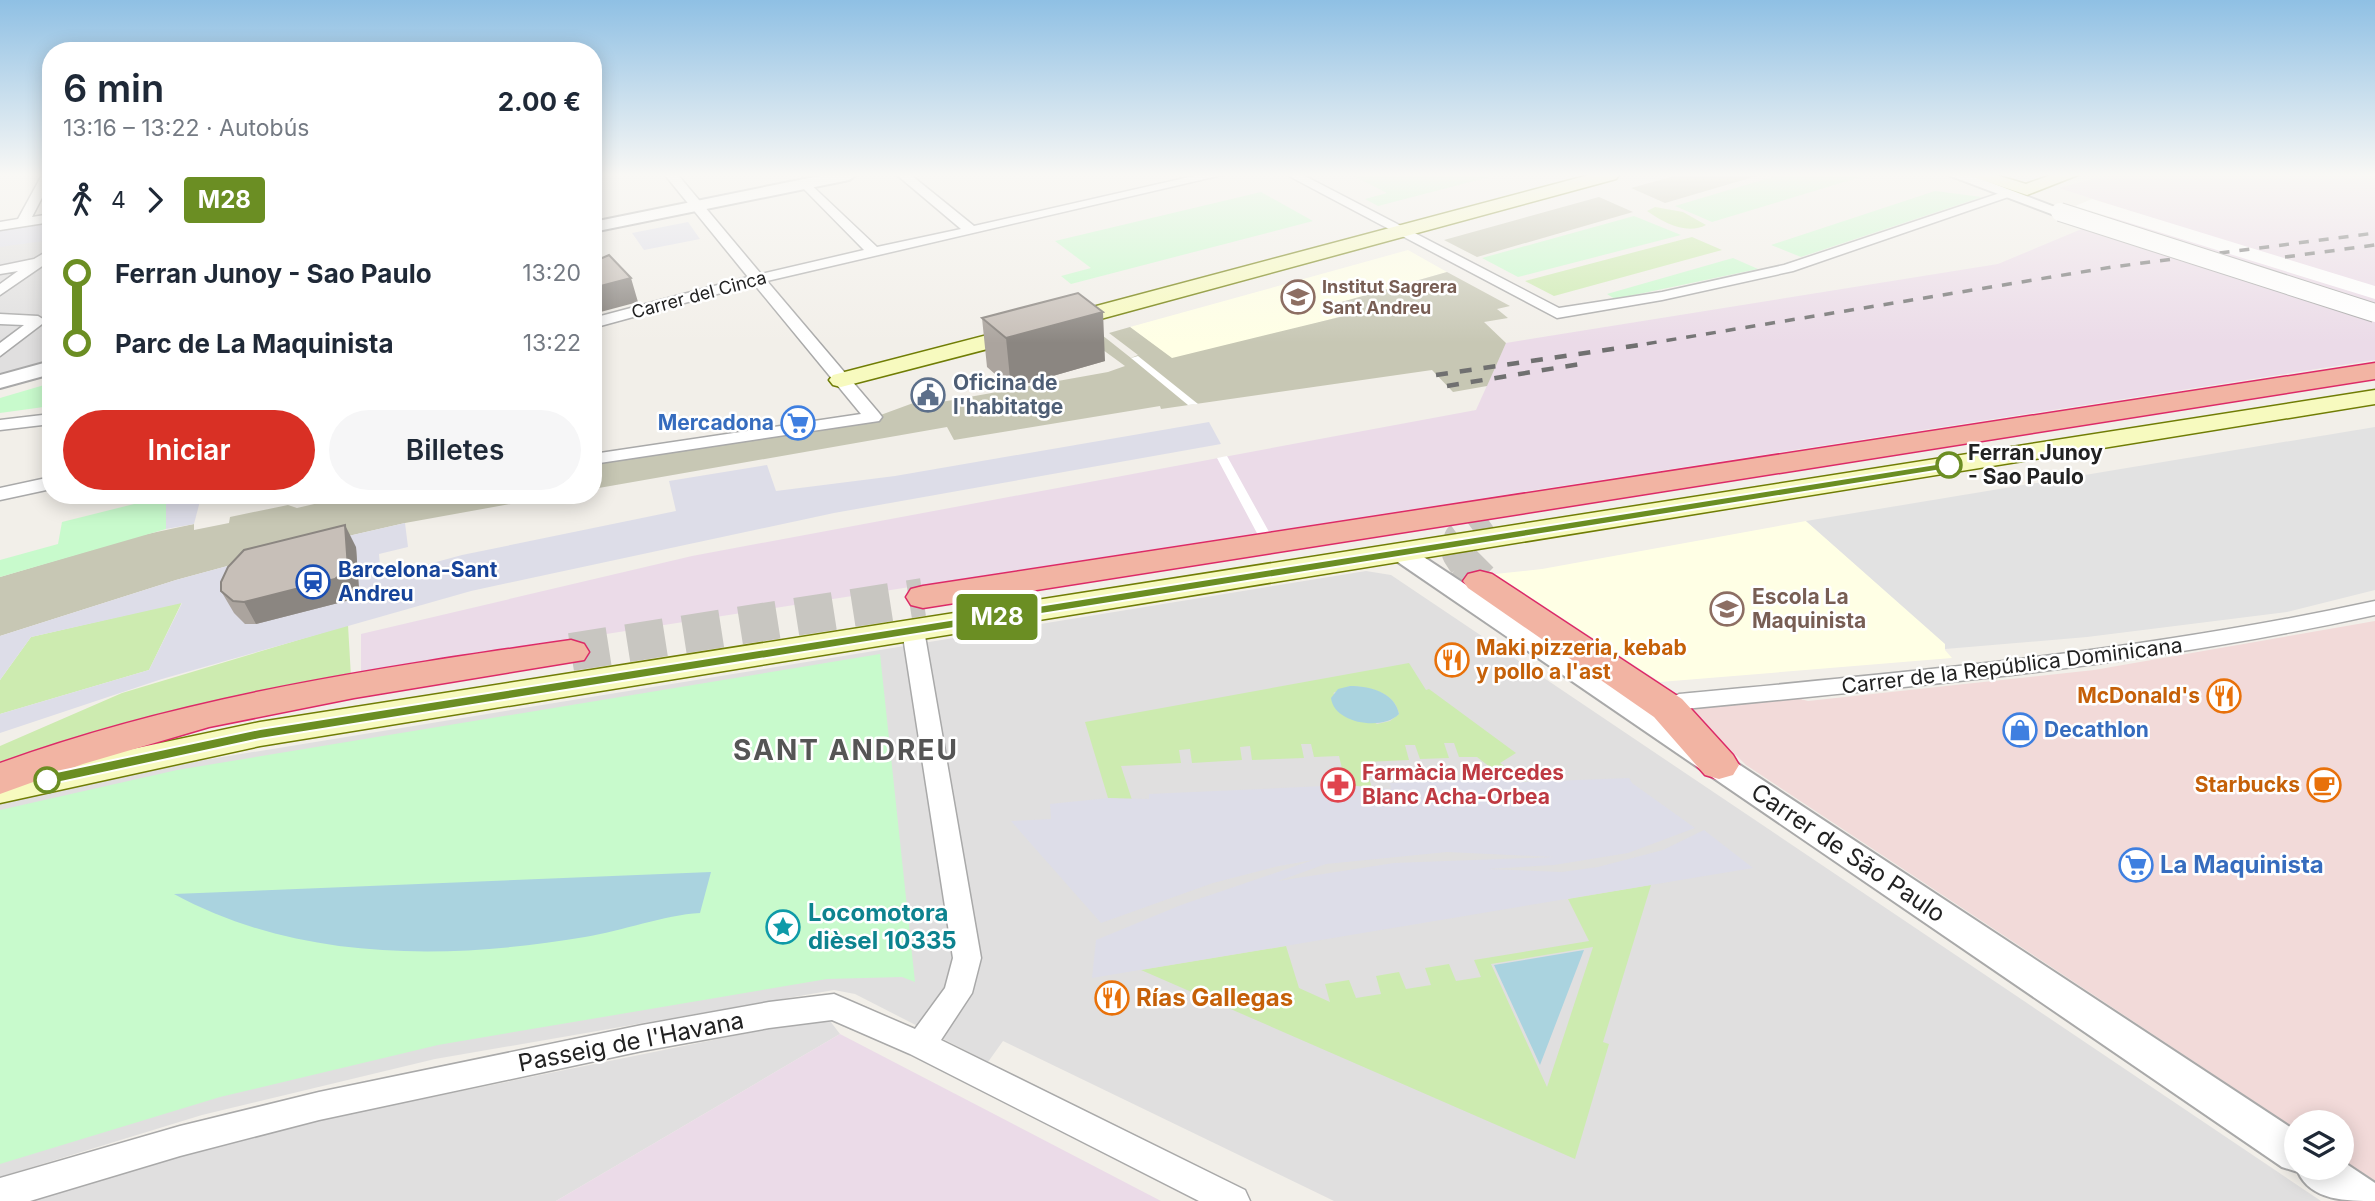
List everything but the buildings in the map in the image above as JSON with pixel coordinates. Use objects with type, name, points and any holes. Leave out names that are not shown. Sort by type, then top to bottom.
[{"type":"highway","points":[[923,597],[1501,512],[2375,371]]},
{"type":"highway","points":[[1480,581],[1659,713],[1719,765]]},
{"type":"highway","points":[[0,779],[148,732],[260,704],[354,686],[571,652]]},
{"type":"main road","points":[[841,380],[1404,231]]},
{"type":"main road","points":[[0,790],[260,734],[2375,397]]},
{"type":"street","points":[[602,457],[873,417],[717,231]]},
{"type":"street","points":[[853,231],[874,252]]},
{"type":"street","name":"Carrer del Cinca","points":[[602,321],[756,279],[966,231]]},
{"type":"street","points":[[1400,232],[1557,313],[1662,296],[1788,268],[1900,231]]},
{"type":"street","points":[[2119,231],[2375,313]]},
{"type":"street","points":[[2168,231],[2375,295]]},
{"type":"street","points":[[0,270],[42,259]]},
{"type":"street","points":[[0,292],[42,261]]},
{"type":"street","points":[[0,319],[38,321],[0,351]]},
{"type":"street","points":[[0,382],[42,370]]},
{"type":"street","points":[[0,425],[42,420]]},
{"type":"street","points":[[0,494],[42,485]]},
{"type":"street","points":[[1401,553],[1659,713]]},
{"type":"street","name":"Carrer de la República Dominicana","points":[[1659,713],[1679,702],[2107,659],[2301,626],[2375,608]]},
{"type":"street","points":[[913,630],[967,958],[958,993],[921,1045]]},
{"type":"street","name":"Carrer de São Paulo","points":[[1719,765],[2284,1146]]},
{"type":"street","name":"Passeig de l'Havana","points":[[0,1194],[180,1141],[319,1106],[769,1015],[834,1007],[921,1045],[1233,1201]]},
{"type":"street","points":[[2335,1180],[2366,1201]]},
{"type":"shaded area","points":[[0,231],[42,231],[42,362],[0,374]]},
{"type":"shaded area","points":[[0,231],[42,231],[42,241],[0,247]]},
{"type":"shaded area","points":[[694,231],[700,239],[644,250],[632,233]]},
{"type":"shaded area","points":[[1476,231],[1567,231],[1477,257],[1444,240]]},
{"type":"shaded area","points":[[2077,231],[2375,231],[2375,360],[361,672],[361,634],[692,556],[1476,410],[1506,343],[1998,264]]},
{"type":"shaded area","name":"Institut Sagrera Sant Andreu","points":[[1408,250],[1447,272],[1331,305],[1345,315],[1289,331],[1172,359],[1130,327]]},
{"type":"shaded area","points":[[1447,272],[1510,306],[1497,309],[1508,318],[1484,322],[1506,343],[1487,386],[1453,392],[1432,370],[1161,409],[1160,406],[954,440],[947,427],[602,487],[602,460],[867,420],[916,402],[919,406],[1108,372],[1125,366],[1088,339],[1102,335],[1131,358],[1138,355],[1109,333],[1130,327],[1172,358],[1344,316],[1331,305]]},
{"type":"shaded area","points":[[1209,422],[1221,444],[834,513],[471,591],[162,679],[0,733],[0,714],[149,670],[182,603],[31,637],[0,680],[0,636],[176,580],[283,551],[405,523],[408,547],[379,554],[381,577],[462,555],[676,511],[669,481],[767,465],[776,491],[895,476]]},
{"type":"shaded area","points":[[2375,427],[2375,590],[2287,612],[2087,637],[1945,649],[1945,644],[1806,521]]},
{"type":"shaded area","points":[[166,504],[199,504],[194,524],[166,529]]},
{"type":"shaded area","points":[[314,504],[510,504],[405,523],[283,551],[176,580],[0,636],[0,577],[138,536],[194,524],[194,530],[229,523],[230,517],[288,505],[297,508]]},
{"type":"shaded area","name":"Escola La Maquinista","points":[[1806,521],[1946,644],[1945,650],[1952,658],[1660,682],[1495,574],[1542,569]]},
{"type":"shaded area","points":[[1366,571],[1391,575],[2284,1176],[2284,1180],[2290,1180],[2321,1201],[1334,1201],[1003,1041],[988,1062],[855,994],[834,990],[435,1059],[202,1115],[0,1177],[0,803],[198,761]]},
{"type":"shaded area","name":"La Maquinista","points":[[2375,621],[2375,1181],[2354,1167],[2354,1110],[2284,1110],[2284,1121],[1746,765],[1696,716],[1693,709],[1786,695],[1808,701],[2094,670]]},
{"type":"shaded area","points":[[1504,778],[1526,782],[1629,778],[1632,783],[1695,828],[1628,853],[1554,865],[1487,869],[1562,872],[1598,867],[1663,850],[1704,830],[1753,868],[1092,978],[1096,940],[1181,905],[1313,860],[1213,883],[1101,923],[1011,821],[1051,819],[1050,804],[1108,798],[1149,799],[1149,794],[1346,785],[1391,789],[1390,783]],"holes":[[[1447,852],[1554,857],[1394,863],[1278,881],[1326,864]]]},
{"type":"shaded area","points":[[827,1017],[840,1034],[556,1201],[18,1201],[185,1147]]},
{"type":"shaded area","points":[[840,1034],[1161,1201],[556,1201]]},
{"type":"green space","points":[[1097,231],[1274,231],[1071,284],[1061,276],[1091,268],[1055,241]]},
{"type":"green space","points":[[1580,231],[1671,231],[1681,235],[1518,277],[1482,258]]},
{"type":"green space","points":[[1813,231],[1879,231],[1801,257],[1771,245]]},
{"type":"green space","points":[[1692,237],[1722,250],[1554,296],[1525,281]]},
{"type":"green space","points":[[1733,258],[1758,269],[1615,299],[1607,294]]},
{"type":"green space","points":[[42,386],[42,407],[0,413],[0,398]]},
{"type":"green space","points":[[134,504],[166,504],[166,529],[0,577],[0,560],[58,544],[62,522]]},
{"type":"green space","points":[[182,602],[149,670],[0,714],[0,680],[31,637]]},
{"type":"green space","points":[[348,625],[351,677],[0,766],[0,746],[122,693]]},
{"type":"green space","points":[[880,654],[915,982],[902,977],[827,979],[438,1045],[220,1097],[0,1164],[0,810],[177,770]]},
{"type":"green space","points":[[1409,663],[1426,690],[1429,689],[1516,753],[1500,763],[1526,782],[1504,778],[1477,757],[1459,757],[1454,743],[1444,743],[1449,758],[1420,759],[1415,745],[1405,745],[1409,760],[1365,762],[1372,789],[1346,785],[1339,756],[1314,757],[1311,744],[1301,744],[1304,758],[1252,760],[1250,746],[1240,747],[1242,760],[1192,763],[1190,749],[1179,750],[1181,763],[1121,766],[1132,800],[1108,798],[1085,722]],"holes":[[[1350,686],[1373,689],[1387,696],[1397,707],[1399,714],[1390,721],[1377,724],[1333,693]]]},
{"type":"green space","points":[[1651,885],[1603,1042],[1609,1044],[1575,1159],[1141,970],[1286,946],[1299,988],[1330,1002],[1325,984],[1349,980],[1356,998],[1381,994],[1376,976],[1399,972],[1406,989],[1431,985],[1425,968],[1449,964],[1456,981],[1481,977],[1474,960],[1589,941],[1568,899]],"holes":[[[1593,947],[1547,1087],[1491,964]]]},
{"type":"water","points":[[1350,686],[1365,687],[1387,695],[1397,706],[1399,714],[1392,719],[1371,723],[1350,719],[1341,714],[1334,707],[1331,698],[1338,689]]},
{"type":"water","points":[[711,872],[700,913],[585,937],[481,950],[375,950],[323,944],[272,933],[222,916],[174,894]]},
{"type":"water","points":[[1584,950],[1540,1065],[1494,965]]},
{"type":"pier","points":[[2156,231],[2196,231],[2375,286],[2375,299]]},
{"type":"pier","points":[[1138,356],[1198,404],[1188,405],[1131,358]]},
{"type":"pier","points":[[1227,456],[1279,550],[1267,552],[1217,458]]},
{"type":"tunnel","points":[[1464,565],[1457,554],[1459,538],[1487,518]]},
{"type":"tunnel","points":[[1464,565],[1480,581]]},
{"type":"tunnel","points":[[571,652],[923,597]]},
{"type":"railway","points":[[1627,347],[2112,267],[2375,233]]},
{"type":"railway","points":[[2285,257],[2375,245]]},
{"type":"railway","points":[[1436,375],[1639,345]]},
{"type":"railway","points":[[1447,386],[1586,363]]},
{"type":"bus line","name":"M28","points":[[47,780],[260,734],[1949,465]]},
{"type":"place","name":"Institut Sagrera Sant Andreu","points":[[1298,297]]},
{"type":"place","name":"Oficina de l'habitatge","points":[[928,395]]},
{"type":"place","name":"Mercadona","points":[[798,423]]},
{"type":"place","name":"Ferran Junoy - Sao Paulo","points":[[1949,465]]},
{"type":"place","name":"Barcelona-Sant Andreu","points":[[313,582]]},
{"type":"place","name":"Escola La Maquinista","points":[[1727,609]]},
{"type":"place","name":"Maki pizzeria, kebab y pollo a l'ast","points":[[1452,660]]},
{"type":"place","name":"McDonald's","points":[[2224,696]]},
{"type":"place","name":"Decathlon","points":[[2020,730]]},
{"type":"place","name":"Farmàcia Mercedes Blanc Acha-Orbea","points":[[1338,785]]},
{"type":"place","name":"Starbucks","points":[[2324,785]]},
{"type":"place","name":"La Maquinista","points":[[2136,865]]},
{"type":"place","name":"Locomotora dièsel 10335","points":[[783,927]]},
{"type":"place","name":"Rías Gallegas","points":[[1112,998]]},
{"type":"district","name":"SANT ANDREU","points":[[846,750]]}]
